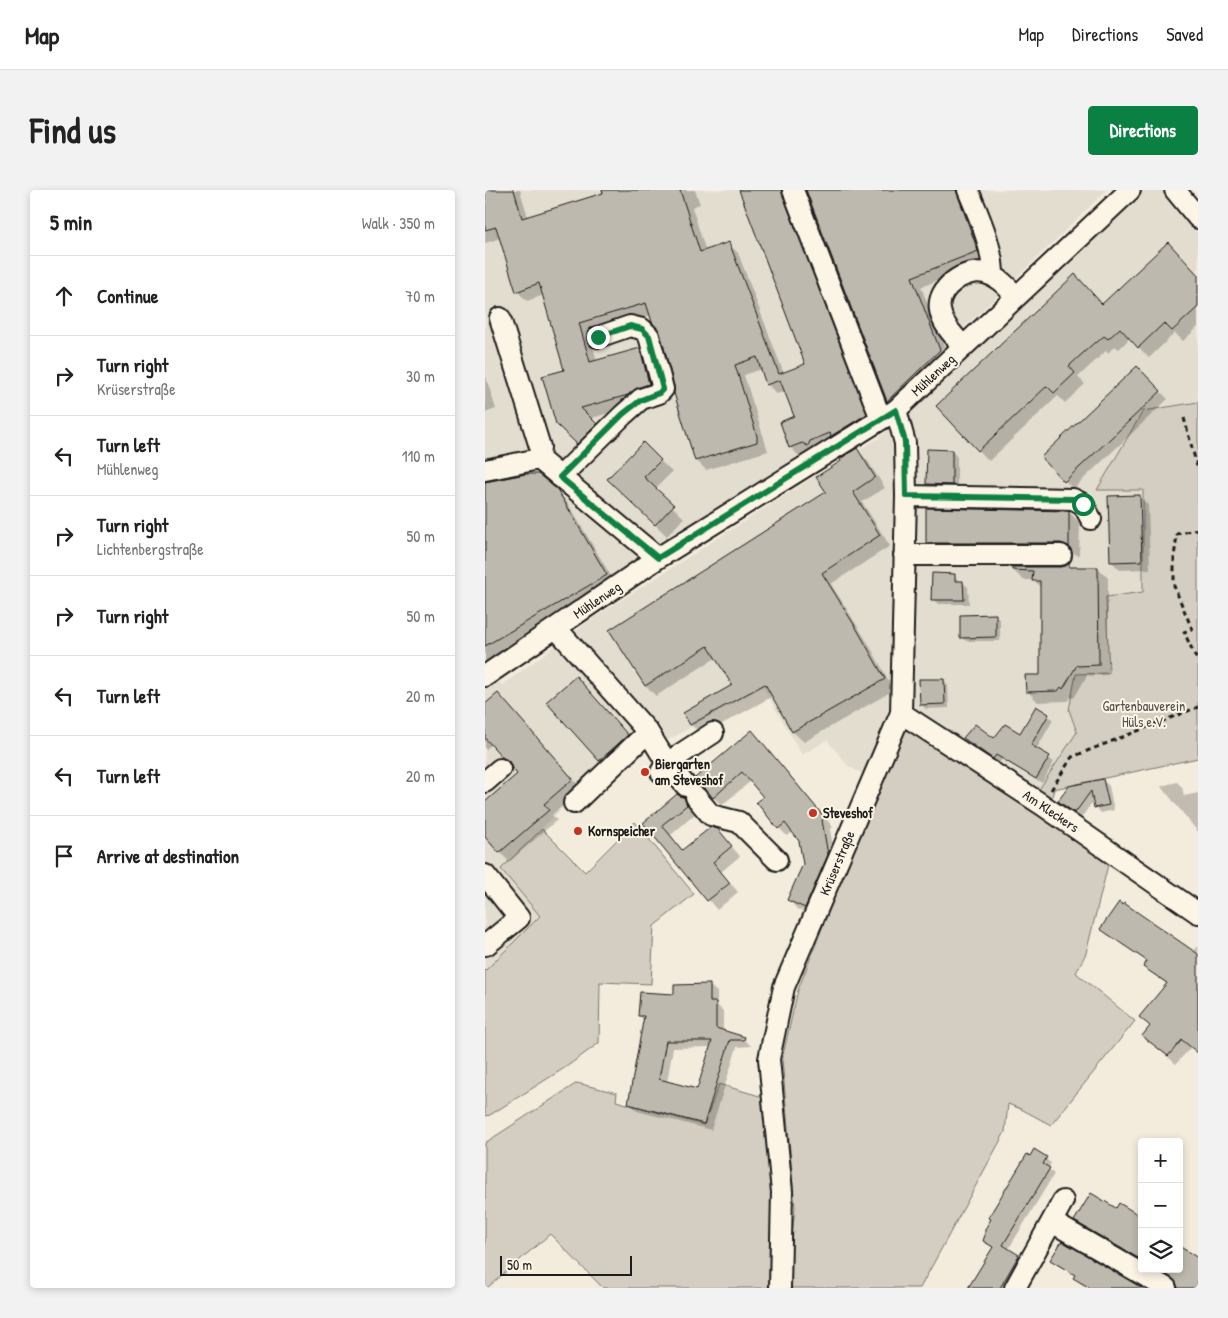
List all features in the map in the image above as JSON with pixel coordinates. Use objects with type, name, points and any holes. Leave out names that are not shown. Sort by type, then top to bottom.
[{"type":"street","name":"Krüserstraße","points":[[779,1288],[782,1192],[769,1058],[785,987],[901,713],[906,496],[905,442],[888,414],[793,190]]},
{"type":"street","points":[[968,190],[988,241],[993,262],[993,276]]},
{"type":"street","name":"Mühlenweg","points":[[485,676],[658,558],[888,414],[1130,190]]},
{"type":"street","points":[[1175,190],[1198,218]]},
{"type":"street","points":[[963,346],[951,333],[939,309],[943,294],[952,281],[970,274],[983,272],[1003,283],[1016,296]]},
{"type":"street","points":[[500,318],[540,447],[539,459]]},
{"type":"street","points":[[560,477],[623,414],[641,400],[659,393],[663,389],[649,336],[642,329],[630,326],[598,337]]},
{"type":"street","points":[[485,470],[539,459]]},
{"type":"street","points":[[539,459],[658,558]]},
{"type":"street","points":[[906,496],[1073,499],[1083,504],[1091,519]]},
{"type":"street","points":[[904,555],[1061,555]]},
{"type":"street","points":[[556,628],[648,732],[664,767],[691,792],[711,815],[739,822],[777,860]]},
{"type":"street","name":"Am Kleckers","points":[[901,713],[1041,804],[1198,913]]},
{"type":"street","points":[[574,803],[648,732]]},
{"type":"street","points":[[664,767],[713,733]]},
{"type":"street","points":[[485,943],[486,945],[519,918],[486,879]]},
{"type":"street","points":[[1022,1286],[1063,1201]]},
{"type":"street","points":[[1052,1222],[1166,1288]]},
{"type":"path","points":[[1184,418],[1198,470]]},
{"type":"path","points":[[1198,530],[1177,534],[1174,558],[1174,586],[1192,629],[1184,632],[1198,662]]},
{"type":"path","points":[[1041,804],[1072,757],[1198,707]]},
{"type":"shaded area","points":[[485,190],[1107,190],[871,415],[597,586],[485,670]]},
{"type":"shaded area","points":[[1144,190],[1164,190],[1198,234],[1198,402],[1143,411],[1098,490],[1143,490],[1143,593],[1106,597],[1109,673],[1069,710],[1077,732],[1028,808],[982,777],[908,721],[866,775],[849,767],[827,740],[802,755],[763,687],[668,740],[572,634],[593,618],[815,476],[877,439],[927,396]]},
{"type":"shaded area","points":[[559,643],[639,737],[596,775],[501,869],[541,916],[485,971],[485,686],[495,677],[502,685]]},
{"type":"green space","name":"Gartenbauverein Hüls e.V.","points":[[1198,402],[1198,758],[1054,789],[1051,801],[1038,791],[1077,732],[1069,710],[1076,674],[1109,673],[1106,597],[1143,592],[1143,490],[1097,490],[1143,411]]},
{"type":"green space","points":[[908,721],[982,777],[1109,861],[1086,953],[1076,973],[1135,1021],[1051,1125],[1008,1104],[1005,1132],[920,1288],[786,1288],[795,1208],[782,1059],[798,990],[840,882]]},
{"type":"green space","points":[[635,822],[694,894],[654,926],[651,984],[600,982],[599,1043],[566,1067],[490,1115],[485,1116],[485,971],[540,916],[501,869],[542,829],[585,872]]},
{"type":"green space","points":[[577,1083],[617,1093],[616,1101],[704,1125],[719,1084],[763,1097],[776,1219],[769,1288],[603,1288],[550,1234],[485,1288],[485,1143]]},
{"type":"building","points":[[485,190],[514,190],[522,218],[603,193],[602,190],[680,190],[700,252],[729,242],[779,374],[805,364],[739,190],[781,190],[867,414],[831,436],[830,433],[810,441],[808,446],[802,443],[789,448],[780,422],[794,416],[780,380],[766,385],[757,357],[735,365],[757,436],[757,442],[695,461],[674,393],[674,386],[660,333],[652,322],[646,303],[579,323],[590,362],[640,348],[649,384],[637,388],[628,395],[581,408],[597,424],[577,444],[556,424],[542,376],[564,370],[539,283],[516,292],[496,227],[485,230]]},
{"type":"building","points":[[806,190],[956,190],[978,251],[912,277],[940,350],[887,401]]},
{"type":"building","points":[[1168,242],[1198,275],[1198,307],[1172,331],[1164,323],[1138,348],[1120,328],[1108,339],[1104,336],[1069,366],[1075,373],[1054,393],[1047,386],[978,451],[936,406],[1075,274],[1102,304]]},
{"type":"building","points":[[1137,366],[1161,391],[1064,482],[1041,457]]},
{"type":"building","points":[[643,442],[661,460],[644,477],[674,505],[655,525],[607,479]]},
{"type":"building","points":[[857,448],[875,477],[853,492],[880,535],[822,573],[885,679],[792,732],[765,684],[690,725],[683,713],[732,685],[708,646],[645,686],[609,630],[826,492],[816,477]]},
{"type":"building","points":[[927,449],[952,450],[952,485],[926,484]]},
{"type":"building","points":[[526,474],[538,474],[557,489],[607,575],[485,646],[485,482]]},
{"type":"building","points":[[1140,495],[1142,561],[1110,562],[1108,496]]},
{"type":"building","points":[[926,508],[1069,511],[1069,547],[1061,543],[926,543]]},
{"type":"building","points":[[1069,563],[1069,567],[1098,567],[1099,665],[1077,665],[1063,689],[1061,687],[1058,691],[1026,692],[1025,675],[1040,675],[1040,581],[1032,581],[1033,571],[1012,570],[1012,567],[1061,567]]},
{"type":"building","points":[[932,573],[955,574],[955,581],[963,581],[964,600],[931,600]]},
{"type":"building","points":[[996,614],[996,637],[960,638],[960,615]]},
{"type":"building","points":[[576,676],[628,735],[599,761],[546,702]]},
{"type":"building","points":[[919,679],[944,679],[945,704],[920,705]]},
{"type":"building","points":[[498,693],[573,779],[544,804],[549,810],[499,853],[485,837],[485,802],[517,774],[509,761],[503,758],[485,738],[485,704]]},
{"type":"building","points":[[1036,706],[1049,714],[1031,745],[1050,756],[1036,779],[996,755],[993,759],[963,738],[975,724],[994,738],[1005,724],[1020,733]]},
{"type":"building","points":[[752,730],[825,818],[822,820],[828,855],[805,908],[787,900],[803,864],[799,841],[785,823],[778,829],[756,802],[763,797],[742,772],[713,798],[706,789],[698,786],[695,778]]},
{"type":"building","points":[[1103,779],[1109,805],[1094,808],[1091,791],[1075,813],[1058,801],[1069,786]]},
{"type":"building","points":[[677,794],[684,797],[687,805],[662,825],[682,850],[711,827],[718,829],[732,846],[713,862],[730,883],[707,901],[643,823]]},
{"type":"building","points":[[1119,902],[1123,905],[1124,903],[1198,954],[1198,1053],[1182,1040],[1168,1056],[1142,1036],[1150,1026],[1139,1017],[1167,983],[1143,967],[1147,961],[1100,929]]},
{"type":"building","points":[[710,984],[710,1002],[716,1002],[716,1028],[745,1037],[744,1040],[730,1040],[704,1124],[628,1104],[644,1016],[638,1016],[640,992],[674,994],[674,985]],"holes":[[[666,1041],[712,1041],[697,1089],[659,1079]]]},
{"type":"building","points":[[1034,1149],[1047,1157],[1043,1164],[1050,1168],[1003,1245],[1019,1255],[1000,1288],[968,1288],[993,1247],[983,1241],[985,1229],[991,1219],[988,1218],[1027,1154],[1030,1156]]},
{"type":"building","points":[[1091,1193],[1116,1208],[1119,1203],[1138,1215],[1138,1258],[1074,1221]]},
{"type":"building","points":[[1062,1241],[1142,1288],[1090,1288],[1073,1278],[1075,1275],[1050,1260]]},
{"type":"building","points":[[1183,1249],[1198,1258],[1198,1288],[1178,1288],[1172,1278],[1164,1273],[1183,1273]]},
{"type":"place","name":"Biergarten am Steveshof","points":[[645,772]]},
{"type":"place","name":"Steveshof","points":[[813,813]]},
{"type":"place","name":"Kornspeicher","points":[[578,831]]},
{"type":"route","points":[[598,337],[630,326],[642,329],[649,336],[663,389],[659,393],[641,400],[623,414],[560,477],[658,558],[896,410],[905,442],[906,496],[1073,499],[1083,504]]}]
